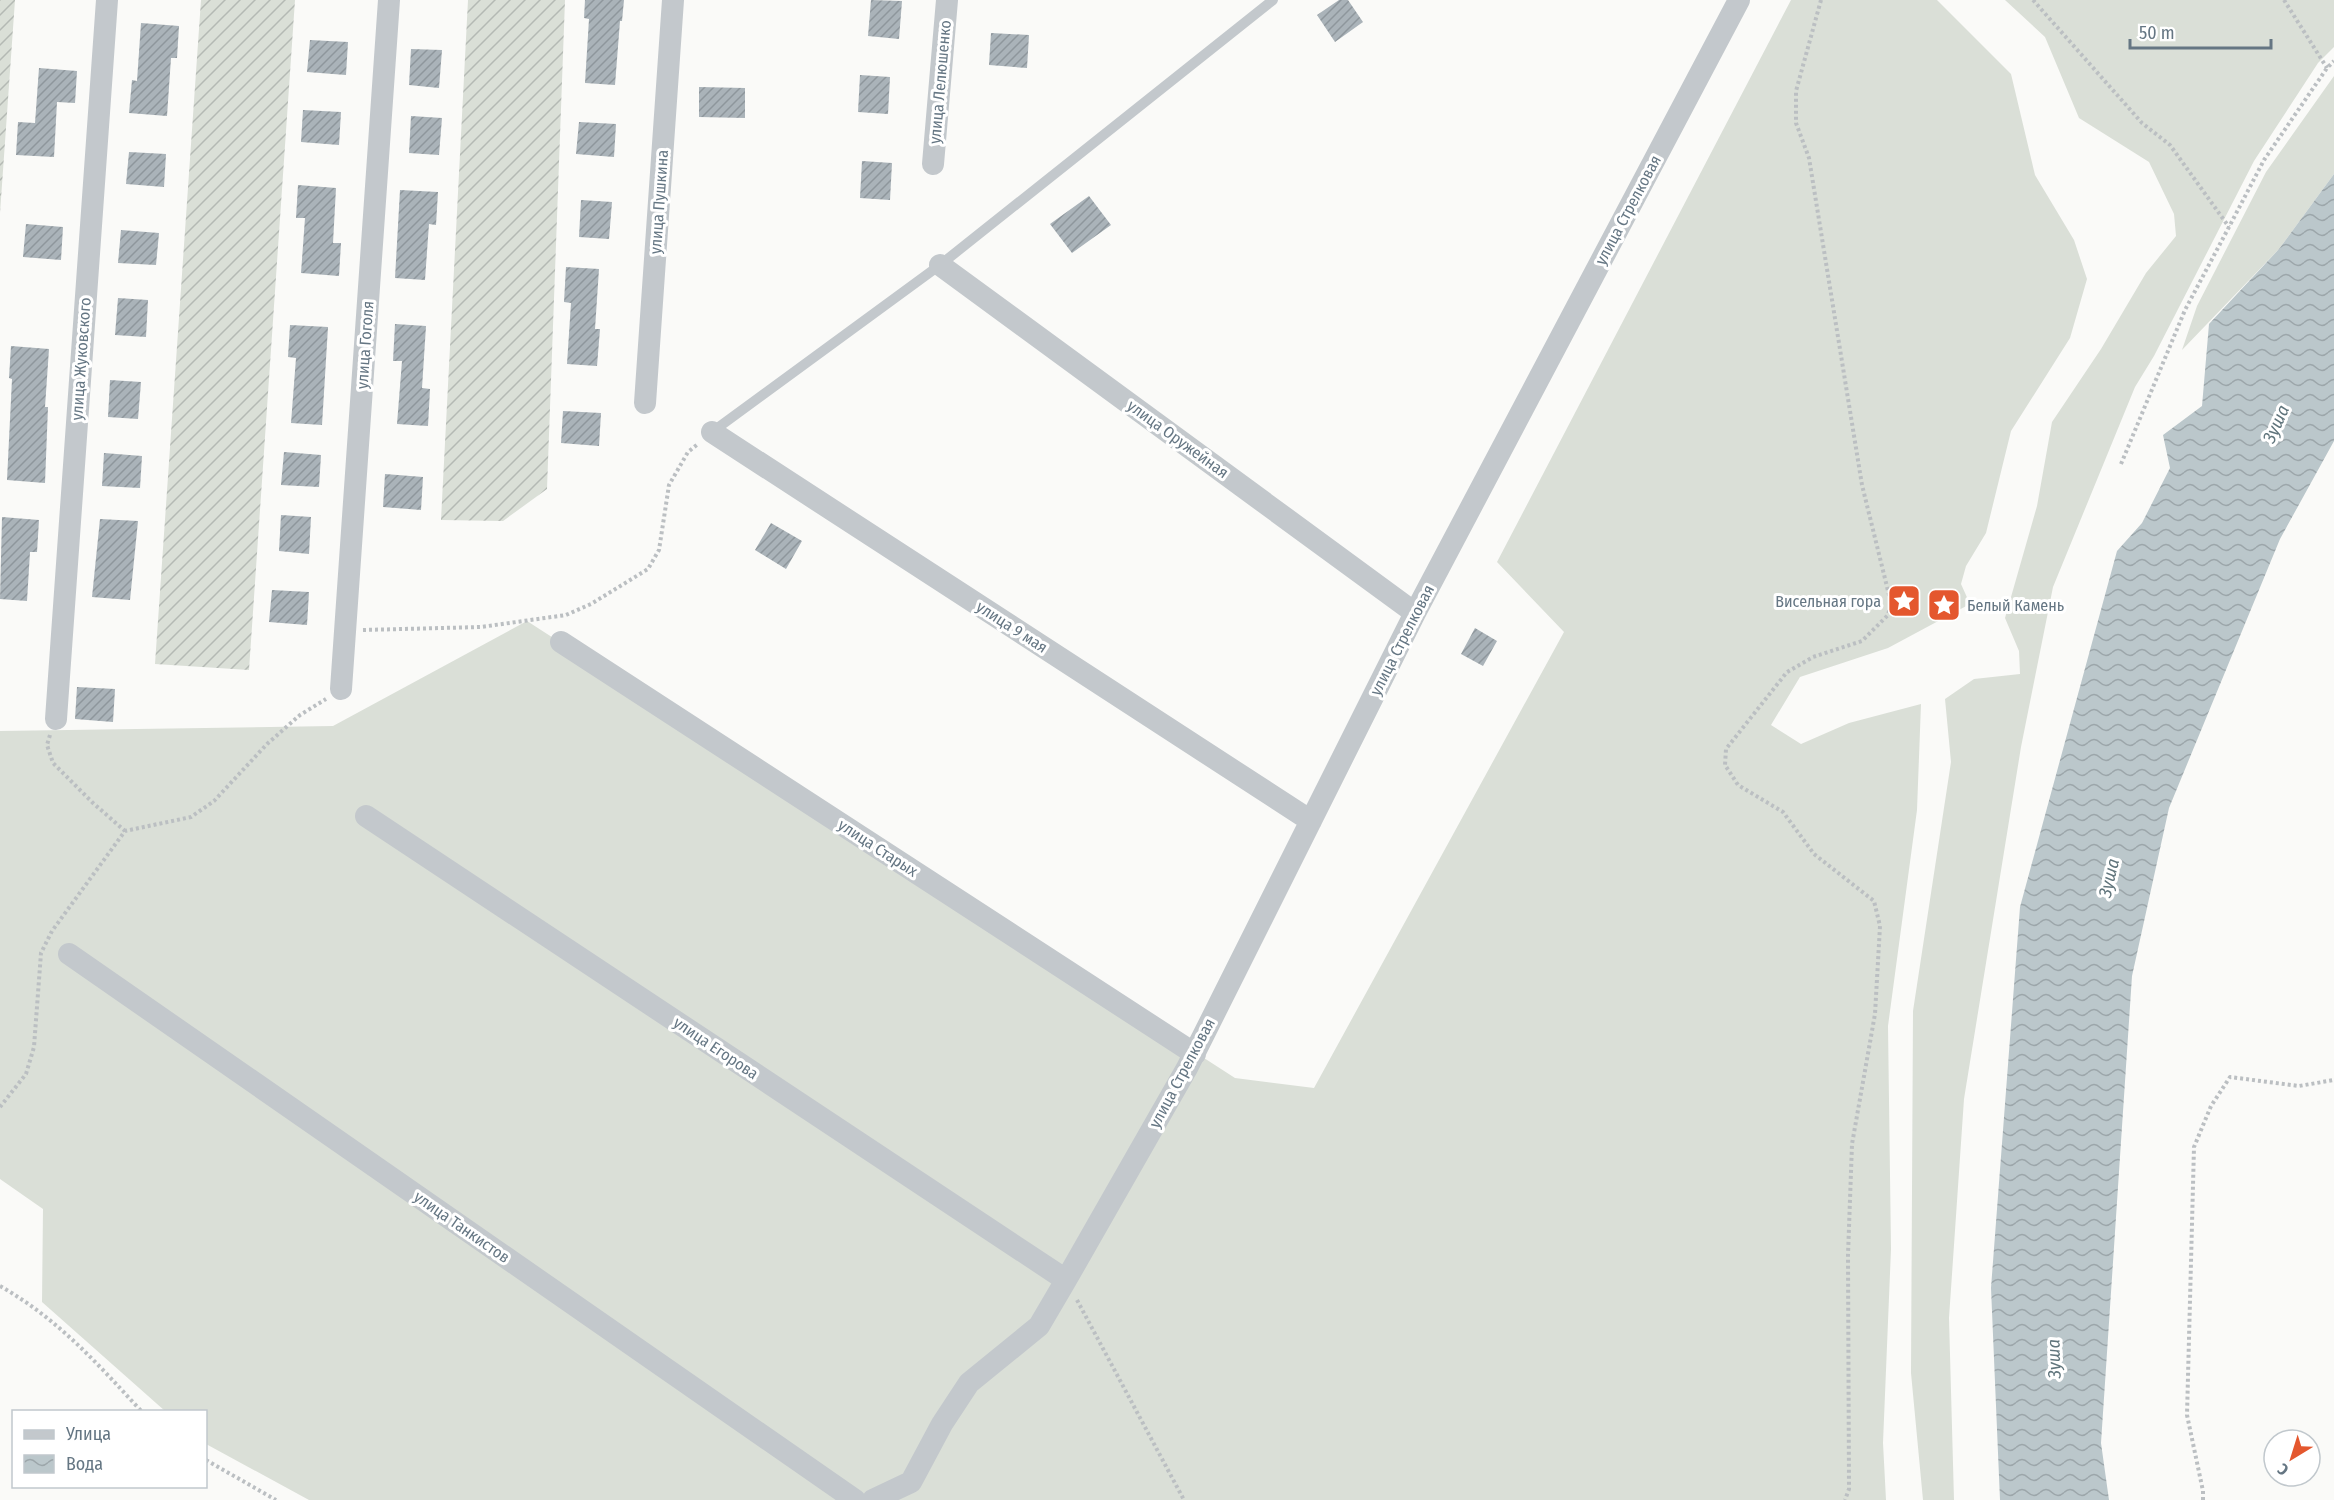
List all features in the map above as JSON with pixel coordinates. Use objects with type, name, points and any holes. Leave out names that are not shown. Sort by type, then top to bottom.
[{"type":"street","name":"улица Жуковского","points":[[56,719],[107,0]]},
{"type":"street","name":"улица Гоголя","points":[[341,689],[389,0]]},
{"type":"street","name":"улица Пушкина","points":[[645,403],[673,0]]},
{"type":"street","name":"улица Лелюшенко","points":[[933,164],[947,0]]},
{"type":"street","name":"улица Стрелковая","points":[[873,1500],[911,1482],[942,1424],[969,1383],[1039,1326],[1066,1280],[1195,1054],[1415,613],[1739,0]]},
{"type":"street","name":"улица Оружейная","points":[[940,265],[1415,613]]},
{"type":"street","name":"улица 9 мая","points":[[712,432],[1311,821]]},
{"type":"street","name":"улица Старых","points":[[561,642],[1195,1054]]},
{"type":"street","name":"улица Егорова","points":[[366,816],[1066,1280]]},
{"type":"street","name":"улица Танкистов","points":[[69,954],[855,1500]]},
{"type":"lane","points":[[712,432],[940,265],[1273,0]]},
{"type":"path","points":[[1821,0],[1796,91],[1796,123],[1809,158],[1862,486],[1891,603],[1888,615],[1862,641],[1813,657],[1787,672],[1726,749],[1725,765],[1738,785],[1784,812],[1814,854],[1874,901],[1880,926],[1875,1014],[1851,1144],[1848,1255],[1849,1489],[1845,1500]]},
{"type":"path","points":[[2033,0],[2142,123],[2170,145],[2229,227]]},
{"type":"path","points":[[2284,0],[2326,68]]},
{"type":"path","points":[[2121,464],[2186,310],[2264,160],[2326,68],[2334,61]]},
{"type":"path","points":[[345,631],[481,627],[566,615],[591,604],[648,570],[659,550],[669,485],[688,452],[712,432]]},
{"type":"path","points":[[0,1107],[26,1074],[34,1047],[41,953],[52,931],[125,831],[191,817],[214,801],[267,744],[300,715],[341,689]]},
{"type":"path","points":[[56,719],[47,745],[53,763],[125,831]]},
{"type":"path","points":[[2203,1500],[2187,1415],[2194,1147],[2211,1107],[2230,1077],[2299,1086],[2334,1080]]},
{"type":"path","points":[[1066,1280],[1184,1500]]},
{"type":"path","points":[[0,1286],[31,1303],[79,1345],[140,1410]]},
{"type":"path","points":[[207,1461],[276,1500]]},
{"type":"shaded area","points":[[0,0],[15,0],[0,213]]},
{"type":"shaded area","points":[[201,0],[295,0],[249,670],[155,664]]},
{"type":"shaded area","points":[[468,0],[565,0],[547,489],[503,521],[441,520]]},
{"type":"shaded area","points":[[1791,0],[1937,0],[2011,74],[2035,175],[2074,240],[2087,279],[2070,338],[2011,431],[1986,533],[1966,566],[1961,584],[1970,604],[1888,648],[1800,677],[1771,725],[1801,744],[1849,723],[1921,704],[1917,810],[1888,1026],[1891,1249],[1883,1443],[1886,1500],[309,1500],[207,1445],[207,1410],[164,1410],[42,1302],[43,1209],[0,1179],[0,731],[333,726],[527,621],[1235,1078],[1314,1088],[1564,632],[1497,562]]},
{"type":"shaded area","points":[[2005,0],[2334,0],[2334,47],[2318,63],[2254,161],[2154,356],[2135,387],[2053,587],[2021,747],[1964,1099],[1949,1318],[1954,1500],[1923,1500],[1911,1373],[1913,1011],[1951,762],[1945,699],[1974,679],[2020,674],[2019,651],[2005,618],[2037,506],[2052,422],[2101,349],[2146,273],[2176,236],[2174,214],[2149,162],[2079,118],[2045,37]]},
{"type":"shaded area","points":[[2334,76],[2334,174],[2279,249],[2182,350],[2197,306],[2266,172]]},
{"type":"water","name":"Зуша","points":[[2334,174],[2334,441],[2280,539],[2169,808],[2132,976],[2101,1443],[2109,1500],[2000,1500],[1991,1288],[2020,907],[2117,551],[2142,523],[2170,468],[2163,435],[2202,406],[2209,324],[2279,249]]},
{"type":"building","points":[[585,0],[624,0],[615,85],[585,83],[589,19],[584,18]]},
{"type":"building","points":[[871,0],[902,1],[899,39],[868,36]]},
{"type":"building","points":[[1339,0],[1348,0],[1363,22],[1335,42],[1317,15]]},
{"type":"building","points":[[141,23],[179,26],[177,58],[171,58],[167,116],[129,113],[132,80],[137,81]]},
{"type":"building","points":[[991,33],[1029,35],[1027,68],[989,65]]},
{"type":"building","points":[[310,40],[348,42],[346,75],[307,72]]},
{"type":"building","points":[[411,49],[442,50],[439,88],[409,85]]},
{"type":"building","points":[[39,68],[77,71],[75,103],[57,102],[54,157],[16,155],[18,122],[35,123]]},
{"type":"building","points":[[860,75],[890,77],[888,114],[858,112]]},
{"type":"building","points":[[699,87],[745,88],[745,118],[699,117]]},
{"type":"building","points":[[303,110],[341,112],[339,145],[301,142]]},
{"type":"building","points":[[411,116],[442,118],[439,155],[409,153]]},
{"type":"building","points":[[579,122],[616,124],[614,157],[576,154]]},
{"type":"building","points":[[129,152],[166,154],[164,187],[126,184]]},
{"type":"building","points":[[862,161],[892,163],[890,200],[860,198]]},
{"type":"building","points":[[298,185],[336,188],[333,243],[341,243],[339,276],[301,273],[305,218],[296,218]]},
{"type":"building","points":[[400,190],[438,192],[436,225],[429,224],[425,280],[395,278]]},
{"type":"building","points":[[1089,196],[1111,225],[1072,253],[1050,224]]},
{"type":"building","points":[[581,200],[612,202],[609,239],[579,237]]},
{"type":"building","points":[[26,224],[63,227],[61,260],[23,257]]},
{"type":"building","points":[[121,230],[159,233],[156,265],[118,263]]},
{"type":"building","points":[[566,267],[599,269],[595,329],[600,329],[597,366],[567,364],[571,303],[564,302]]},
{"type":"building","points":[[118,298],[148,300],[146,337],[115,335]]},
{"type":"building","points":[[395,324],[426,326],[422,388],[430,389],[428,426],[397,424],[402,361],[393,361]]},
{"type":"building","points":[[290,325],[328,327],[322,425],[291,423],[296,358],[288,357]]},
{"type":"building","points":[[11,346],[49,349],[45,407],[48,407],[45,483],[7,480],[12,379],[9,378]]},
{"type":"building","points":[[110,380],[141,382],[138,419],[108,417]]},
{"type":"building","points":[[563,411],[601,413],[599,446],[561,443]]},
{"type":"building","points":[[284,452],[321,455],[319,487],[281,485]]},
{"type":"building","points":[[104,453],[142,456],[140,488],[102,486]]},
{"type":"building","points":[[385,474],[423,477],[421,510],[383,507]]},
{"type":"building","points":[[281,515],[311,517],[309,554],[279,551]]},
{"type":"building","points":[[2,517],[39,520],[37,552],[30,552],[27,601],[0,599]]},
{"type":"building","points":[[100,519],[138,521],[130,600],[92,597]]},
{"type":"building","points":[[771,523],[802,541],[786,569],[755,550]]},
{"type":"building","points":[[272,590],[309,592],[307,625],[269,622]]},
{"type":"building","points":[[1475,628],[1497,641],[1483,666],[1461,654]]},
{"type":"building","points":[[77,687],[115,689],[113,722],[75,719]]},
{"type":"place","name":"Висельная гора","points":[[1904,601]]},
{"type":"place","name":"Белый Камень","points":[[1944,605]]}]
